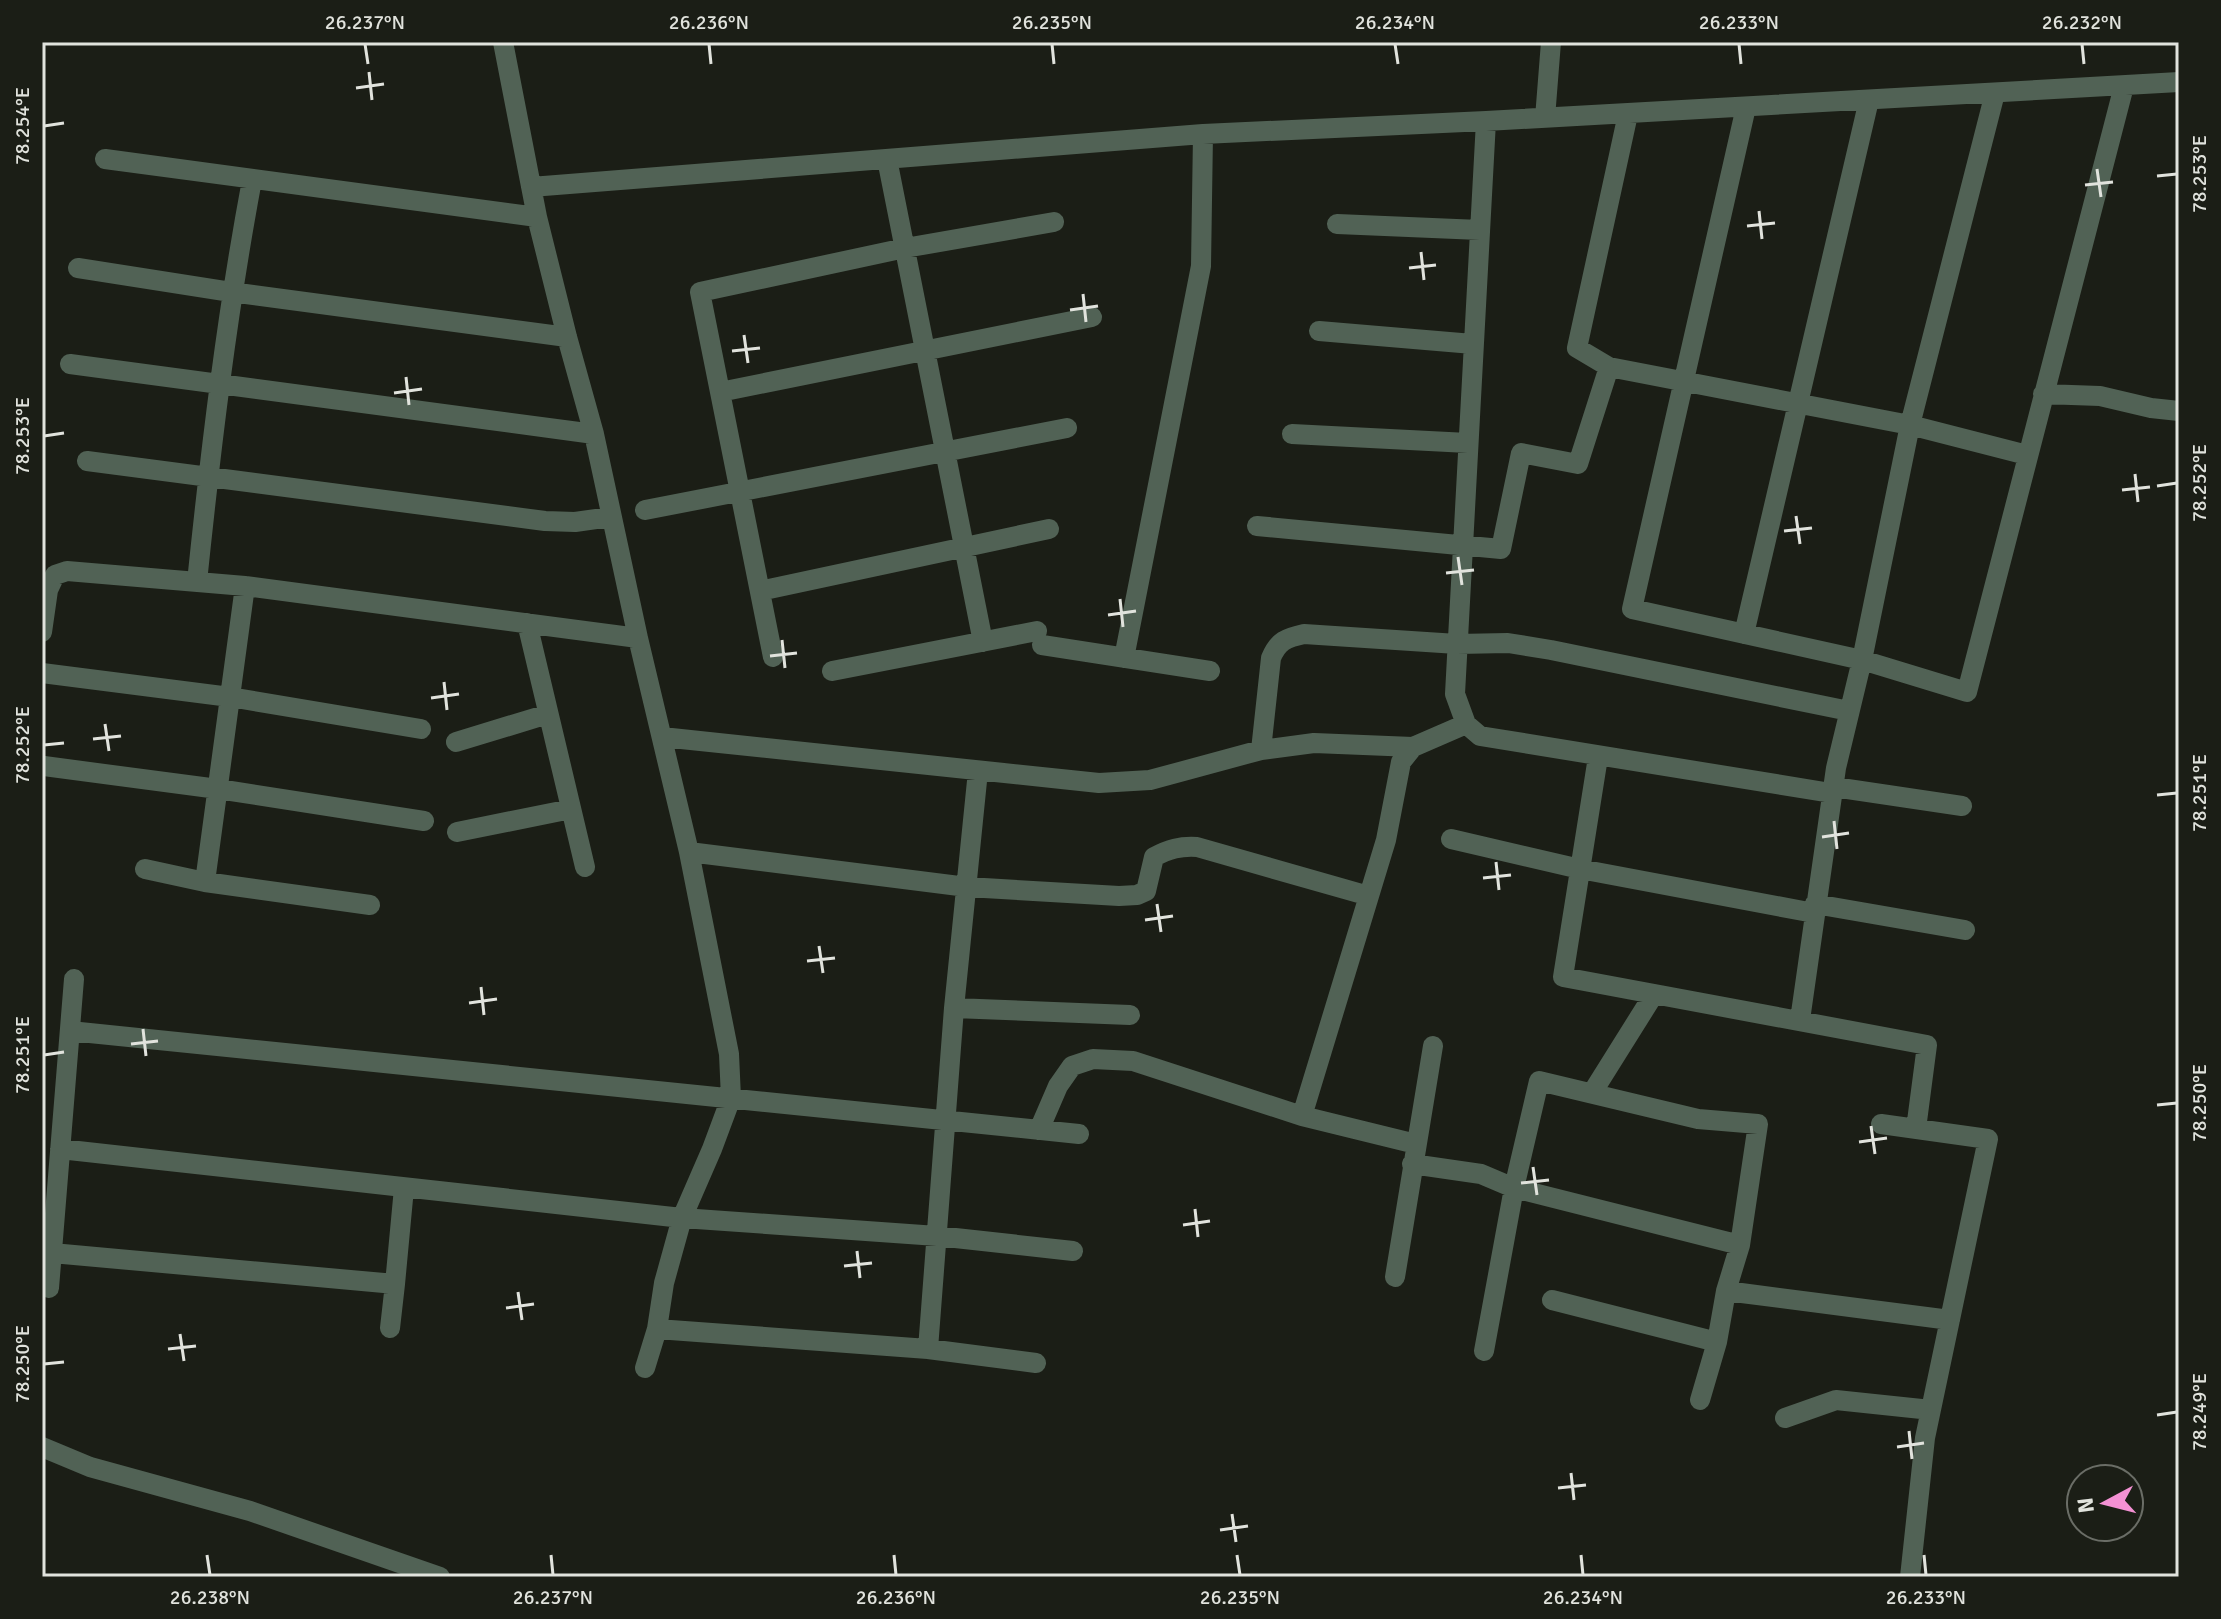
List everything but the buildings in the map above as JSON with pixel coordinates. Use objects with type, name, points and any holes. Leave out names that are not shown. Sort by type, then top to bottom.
[{"type":"street","points":[[503,42],[537,217],[594,434],[610,517],[689,852],[729,1054],[731,1098],[682,1218],[645,1368]]},
{"type":"street","points":[[1545,118],[1551,42]]},
{"type":"street","points":[[531,187],[1203,134],[1628,114],[2179,82]]},
{"type":"street","points":[[1746,107],[1632,609],[1862,660],[1967,692],[2124,86]]},
{"type":"street","points":[[1800,1020],[1832,790],[1910,425],[1995,93]]},
{"type":"street","points":[[1744,634],[1869,100]]},
{"type":"street","points":[[1628,114],[1577,348],[1609,367],[1910,425],[2027,455]]},
{"type":"street","points":[[1486,121],[1455,694],[1466,724],[1480,736],[1598,757],[1962,806]]},
{"type":"street","points":[[1124,658],[1201,266],[1203,134]]},
{"type":"street","points":[[105,159],[537,217]]},
{"type":"street","points":[[887,159],[983,642]]},
{"type":"street","points":[[197,582],[218,383],[252,180]]},
{"type":"street","points":[[773,657],[700,292],[905,248],[1054,222]]},
{"type":"street","points":[[1337,224],[1480,230]]},
{"type":"street","points":[[78,268],[567,337]]},
{"type":"street","points":[[720,392],[1092,317]]},
{"type":"street","points":[[1319,331],[1473,344]]},
{"type":"street","points":[[70,364],[594,434]]},
{"type":"street","points":[[1257,526],[1501,549],[1521,453],[1578,464],[1609,367]]},
{"type":"street","points":[[2043,394],[2100,396],[2179,411]]},
{"type":"street","points":[[645,510],[740,494],[1067,428]]},
{"type":"street","points":[[1292,434],[1468,443]]},
{"type":"street","points":[[87,461],[545,521],[575,522],[610,517]]},
{"type":"street","points":[[760,591],[1049,529]]},
{"type":"street","points":[[42,632],[48,590],[55,575],[67,571],[245,586],[638,638]]},
{"type":"street","points":[[205,882],[245,586]]},
{"type":"street","points":[[527,623],[585,867]]},
{"type":"street","points":[[1261,750],[1271,658],[1276,646],[1287,637],[1304,634],[1457,644],[1508,643],[1849,711]]},
{"type":"street","points":[[832,671],[983,642],[1040,638],[1124,658],[1210,671]]},
{"type":"street","points":[[42,673],[230,697],[421,729]]},
{"type":"street","points":[[456,742],[548,714]]},
{"type":"street","points":[[662,737],[1099,783],[1150,780],[1261,750],[1314,743],[1413,747],[1466,724]]},
{"type":"street","points":[[1302,1116],[1386,840],[1401,762],[1413,747]]},
{"type":"street","points":[[1598,757],[1563,977],[1927,1045],[1916,1129]]},
{"type":"street","points":[[44,766],[424,821]]},
{"type":"street","points":[[928,1349],[954,1008],[978,771]]},
{"type":"street","points":[[457,832],[571,809]]},
{"type":"street","points":[[1451,839],[1580,869],[1965,930]]},
{"type":"street","points":[[689,852],[967,887],[1137,895],[1146,891],[1154,857],[1181,846],[1197,847],[1369,896]]},
{"type":"street","points":[[145,869],[205,882],[370,905]]},
{"type":"street","points":[[49,1288],[74,979]]},
{"type":"street","points":[[1592,1093],[1654,994]]},
{"type":"street","points":[[954,1008],[1130,1015]]},
{"type":"street","points":[[70,1031],[1079,1134]]},
{"type":"street","points":[[1395,1277],[1433,1046]]},
{"type":"street","points":[[1039,1130],[1058,1086],[1072,1066],[1093,1059],[1133,1061],[1481,1174],[1514,1188],[1740,1245]]},
{"type":"street","points":[[1484,1351],[1514,1188],[1539,1081],[1698,1119],[1758,1124],[1740,1245],[1700,1400]]},
{"type":"street","points":[[1881,1124],[1988,1139],[1925,1438],[1910,1577]]},
{"type":"street","points":[[60,1149],[682,1218],[937,1236],[1073,1251]]},
{"type":"street","points":[[390,1328],[404,1188]]},
{"type":"street","points":[[52,1253],[395,1284]]},
{"type":"street","points":[[1726,1291],[1950,1320]]},
{"type":"street","points":[[1552,1300],[1717,1342]]},
{"type":"street","points":[[657,1329],[928,1349],[1036,1363]]},
{"type":"street","points":[[1785,1418],[1836,1400],[1931,1410]]},
{"type":"street","points":[[42,1447],[90,1467],[250,1511],[440,1577]]}]
